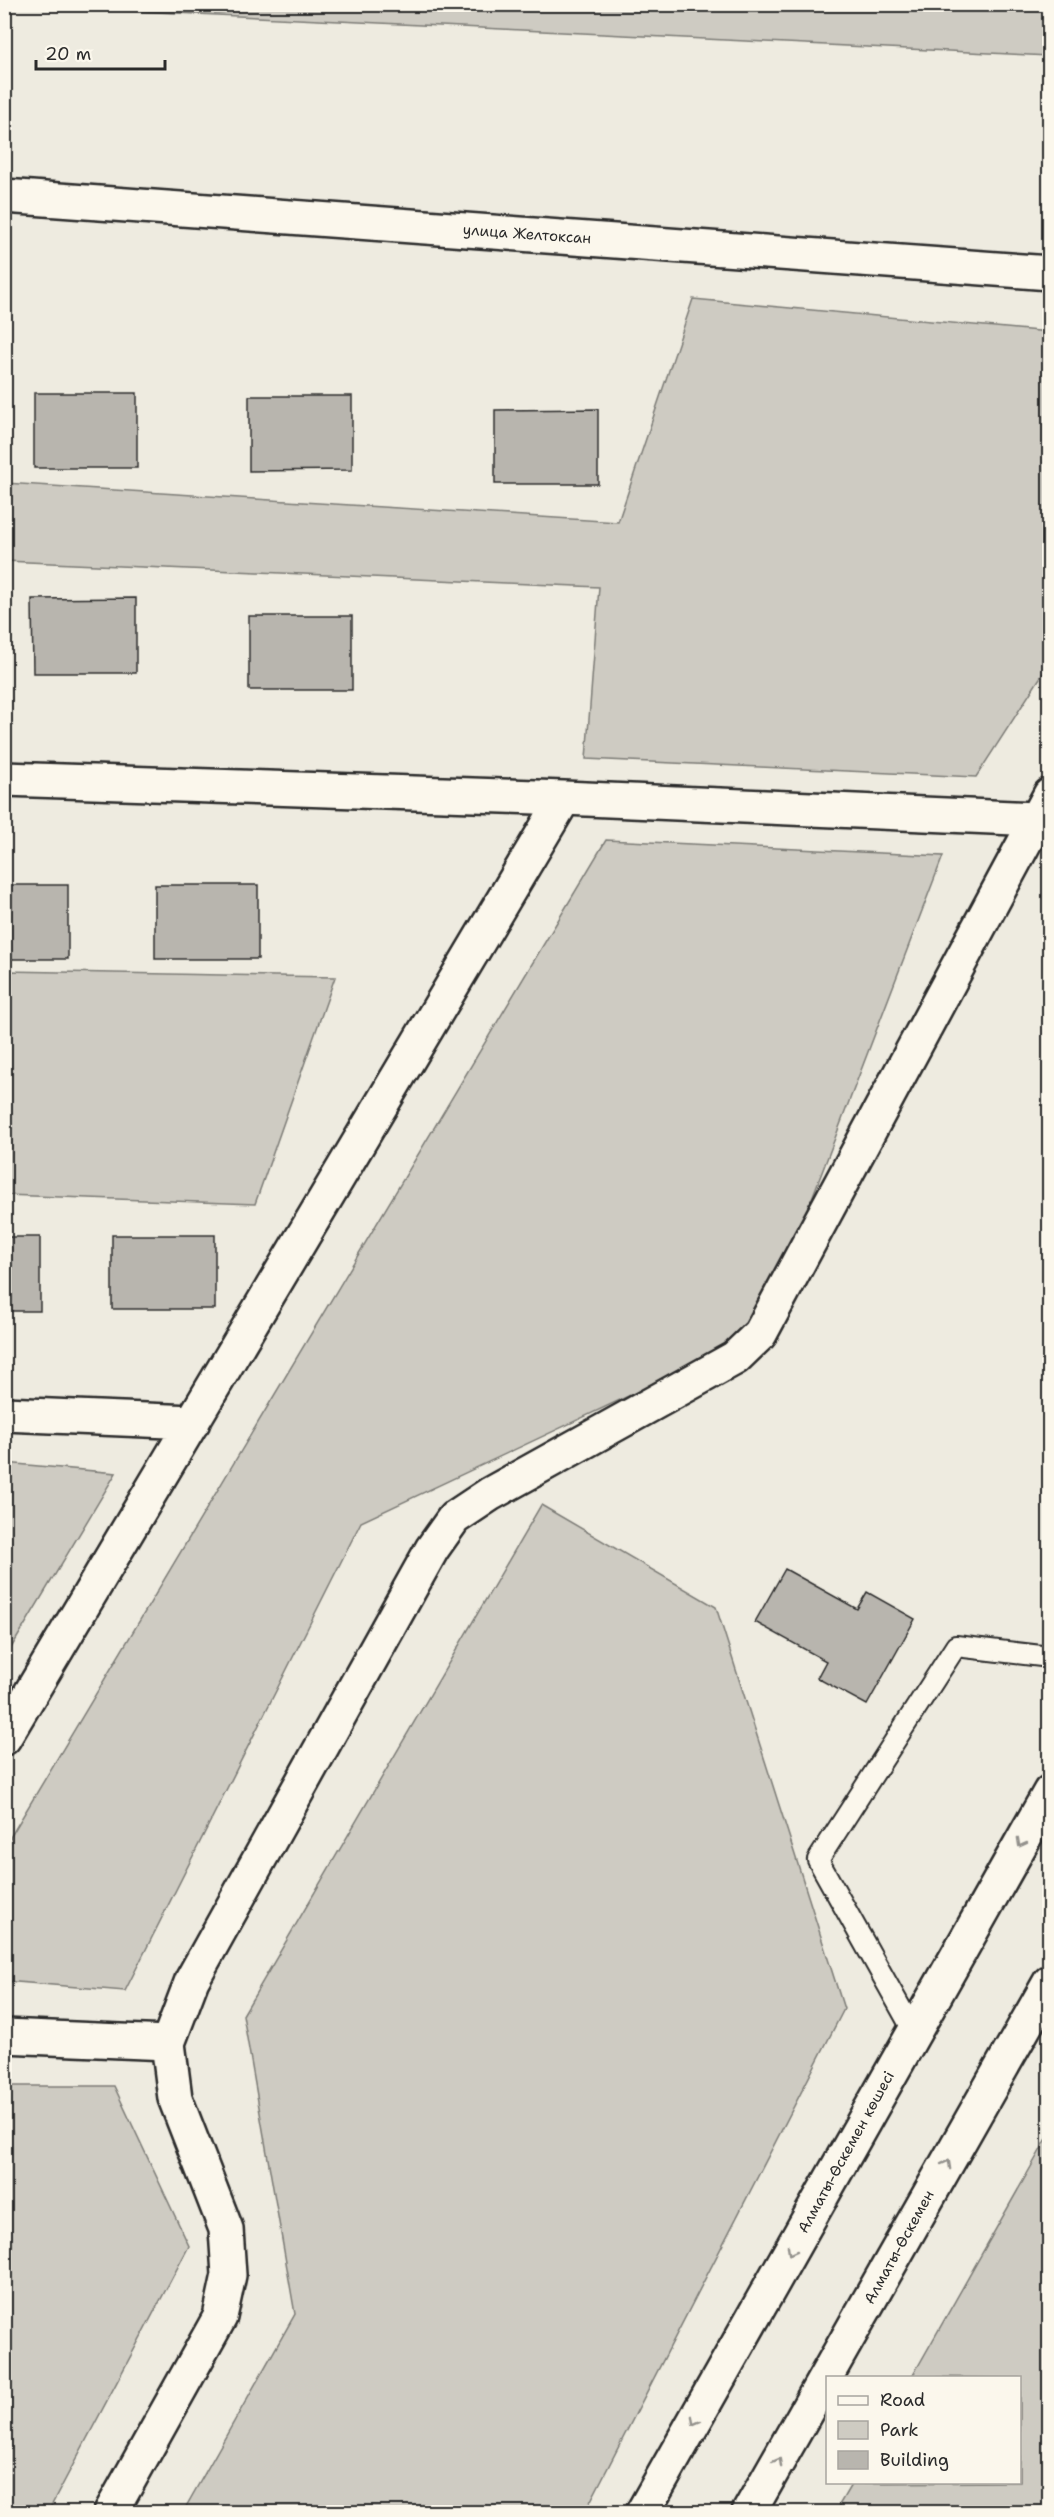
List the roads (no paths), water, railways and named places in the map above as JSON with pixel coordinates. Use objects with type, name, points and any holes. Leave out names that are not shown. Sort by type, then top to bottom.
[{"type":"main road","name":"улица Желтоксан","points":[[4,196],[1050,273]]},
{"type":"main road","points":[[4,779],[564,798],[1043,807],[760,1334],[735,1358],[490,1494],[454,1518],[432,1549],[192,1980],[168,2043],[175,2098],[226,2229],[229,2275],[220,2317],[111,2512]]},
{"type":"main road","points":[[4,1738],[564,798]]},
{"type":"main road","points":[[4,1414],[193,1422]]},
{"type":"main road","name":"Алматы-Өскемен көшесі","points":[[643,2512],[1050,1792]]},
{"type":"main road","name":"Алматы-Өскемен","points":[[827,2376],[1050,1982]]},
{"type":"main road","points":[[4,2036],[168,2043]]},
{"type":"main road","name":"Алматы-Өскемен","points":[[750,2512],[826,2378]]},
{"type":"lane","points":[[914,2032],[818,1860],[956,1646],[1050,1657]]}]
